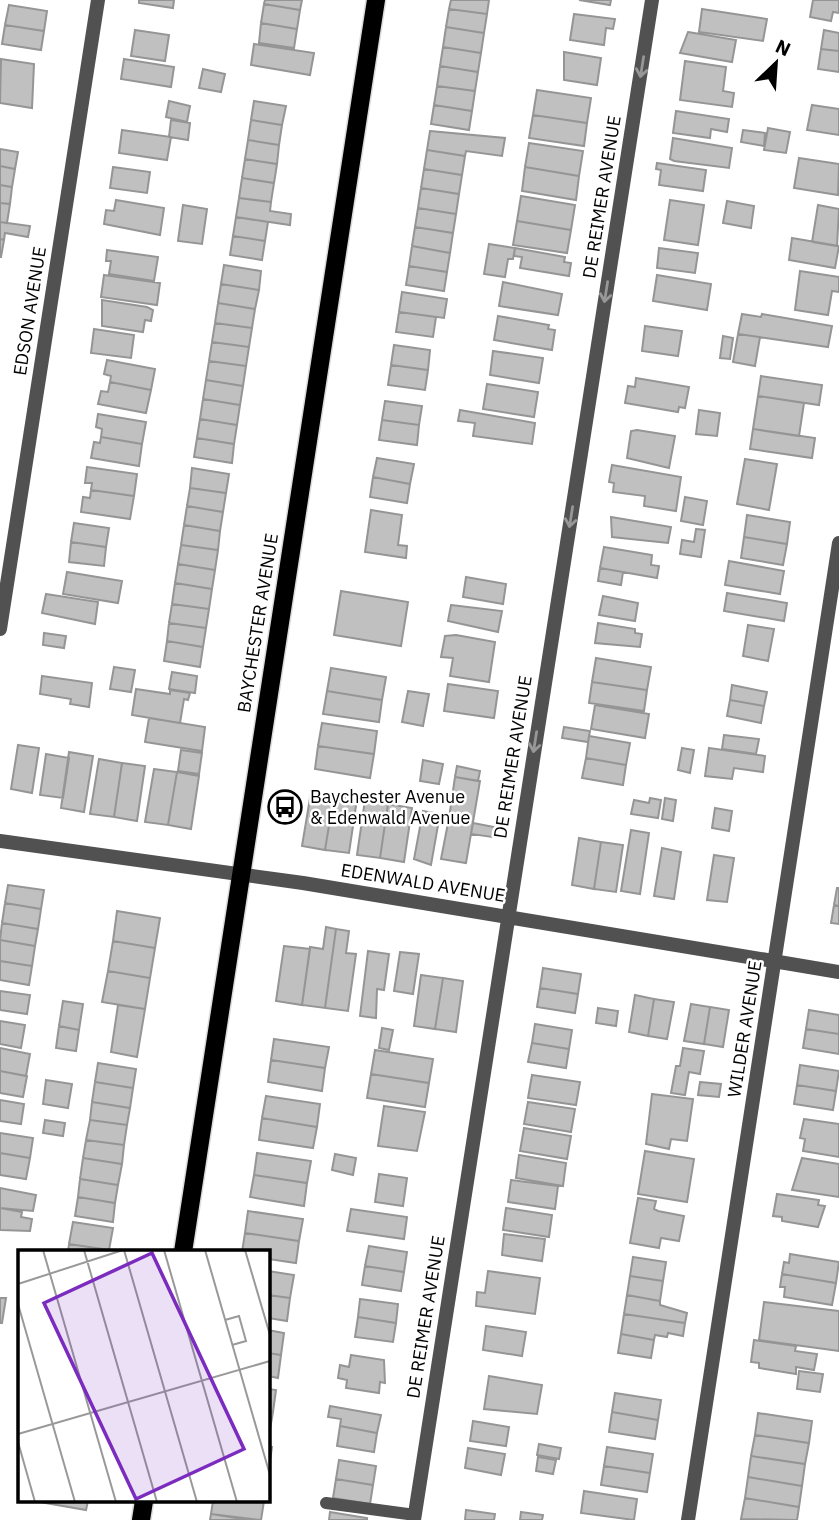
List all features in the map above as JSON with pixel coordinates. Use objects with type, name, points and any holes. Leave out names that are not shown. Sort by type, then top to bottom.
[{"type":"main road","name":"BAYCHESTER AVENUE","points":[[183,1250],[376,0]]},
{"type":"main road","points":[[141,1520],[144,1502]]},
{"type":"street","name":"EDSON AVENUE","points":[[0,629],[98,0]]},
{"type":"street","name":"DE REIMER AVENUE","points":[[414,1518],[652,0]]},
{"type":"street","name":"WILDER AVENUE","points":[[688,1520],[839,543]]},
{"type":"street","name":"EDENWALD AVENUE","points":[[0,841],[508,915],[839,972]]},
{"type":"lane","points":[[326,1503],[414,1518]]},
{"type":"building","points":[[139,0],[174,0],[173,8],[139,3]]},
{"type":"building","points":[[265,0],[302,0],[300,10],[264,4]]},
{"type":"building","points":[[451,0],[489,0],[487,14],[449,9]]},
{"type":"building","points":[[579,0],[611,0],[610,5]]},
{"type":"building","points":[[813,0],[839,0],[839,13],[833,12],[831,21],[810,17]]},
{"type":"building","points":[[264,4],[300,10],[297,29],[261,23]]},
{"type":"building","points":[[9,5],[47,11],[44,31],[5,25]]},
{"type":"building","points":[[449,9],[487,14],[484,33],[446,27]]},
{"type":"building","points":[[702,9],[767,19],[763,41],[699,32]]},
{"type":"building","points":[[574,14],[615,19],[613,29],[606,28],[604,45],[570,40]]},
{"type":"building","points":[[261,23],[297,29],[294,48],[259,43]]},
{"type":"building","points":[[5,25],[44,31],[41,50],[2,44]]},
{"type":"building","points":[[446,27],[484,33],[481,53],[443,47]]},
{"type":"building","points":[[135,30],[169,35],[165,61],[131,56]]},
{"type":"building","points":[[824,30],[839,33],[839,51],[821,49]]},
{"type":"building","points":[[688,32],[736,40],[732,62],[680,53]]},
{"type":"building","points":[[254,44],[314,53],[310,75],[251,65]]},
{"type":"building","points":[[443,47],[481,53],[478,72],[440,66]]},
{"type":"building","points":[[821,49],[839,51],[839,72],[818,69]]},
{"type":"building","points":[[564,52],[601,58],[597,85],[564,80]]},
{"type":"building","points":[[1,59],[34,64],[32,108],[0,103]]},
{"type":"building","points":[[124,59],[174,67],[171,87],[121,79]]},
{"type":"building","points":[[685,61],[726,67],[723,91],[734,93],[732,107],[680,100]]},
{"type":"building","points":[[440,66],[478,72],[475,91],[437,86]]},
{"type":"building","points":[[203,69],[225,74],[221,92],[199,88]]},
{"type":"building","points":[[437,86],[475,91],[472,111],[434,105]]},
{"type":"building","points":[[537,90],[591,98],[587,123],[533,115]]},
{"type":"building","points":[[169,101],[190,106],[187,122],[166,117]]},
{"type":"building","points":[[254,101],[286,106],[282,125],[251,120]]},
{"type":"building","points":[[434,105],[472,111],[469,130],[431,124]]},
{"type":"building","points":[[812,105],[839,109],[839,135],[807,130]]},
{"type":"building","points":[[676,111],[729,119],[727,132],[711,129],[710,138],[673,133]]},
{"type":"building","points":[[533,115],[587,123],[584,146],[529,138]]},
{"type":"building","points":[[171,120],[190,123],[188,140],[169,137]]},
{"type":"building","points":[[251,120],[282,125],[279,145],[248,140]]},
{"type":"building","points":[[768,128],[790,132],[786,153],[764,150]]},
{"type":"building","points":[[122,130],[171,137],[167,160],[119,153]]},
{"type":"building","points":[[743,130],[765,133],[764,146],[741,142]]},
{"type":"building","points":[[430,131],[505,138],[502,156],[466,151],[465,156],[427,150]]},
{"type":"building","points":[[673,138],[732,148],[729,168],[670,159]]},
{"type":"building","points":[[248,140],[279,145],[277,164],[245,159]]},
{"type":"building","points":[[529,143],[583,151],[579,176],[525,167]]},
{"type":"building","points":[[0,149],[18,152],[15,169],[0,166]]},
{"type":"building","points":[[427,150],[465,156],[462,175],[424,169]]},
{"type":"building","points":[[799,158],[839,164],[838,195],[794,188]]},
{"type":"building","points":[[245,159],[277,164],[274,183],[242,178]]},
{"type":"building","points":[[657,163],[706,170],[703,191],[659,185],[661,170],[656,169]]},
{"type":"building","points":[[0,166],[15,169],[12,187],[0,185]]},
{"type":"building","points":[[113,167],[150,172],[147,193],[110,188]]},
{"type":"building","points":[[525,167],[579,176],[576,200],[522,191]]},
{"type":"building","points":[[424,169],[462,175],[459,194],[421,188]]},
{"type":"building","points":[[242,178],[274,183],[271,202],[239,198]]},
{"type":"building","points":[[0,185],[12,187],[10,204],[0,203]]},
{"type":"building","points":[[421,188],[459,194],[456,214],[418,208]]},
{"type":"building","points":[[521,196],[575,205],[571,230],[517,221]]},
{"type":"building","points":[[239,198],[271,202],[270,211],[291,214],[290,225],[236,217]]},
{"type":"building","points":[[116,200],[164,208],[160,235],[104,224],[106,210],[114,211]]},
{"type":"building","points":[[670,200],[704,205],[698,245],[664,240]]},
{"type":"building","points":[[727,201],[754,206],[751,228],[723,223]]},
{"type":"building","points":[[0,203],[10,204],[7,223],[0,222]]},
{"type":"building","points":[[183,205],[207,209],[202,244],[178,241]]},
{"type":"building","points":[[818,205],[839,209],[837,246],[812,242]]},
{"type":"building","points":[[418,208],[456,214],[453,233],[415,227]]},
{"type":"building","points":[[236,217],[268,222],[265,241],[233,236]]},
{"type":"building","points":[[517,221],[571,230],[567,253],[513,245]]},
{"type":"building","points":[[0,222],[30,226],[28,237],[5,233],[4,240],[0,239]]},
{"type":"building","points":[[415,227],[453,233],[450,253],[412,246]]},
{"type":"building","points":[[233,236],[265,241],[262,260],[230,255]]},
{"type":"building","points":[[792,238],[839,246],[835,268],[789,260]]},
{"type":"building","points":[[0,239],[4,240],[1,257],[0,257]]},
{"type":"building","points":[[489,244],[515,248],[513,259],[508,259],[505,277],[484,274]]},
{"type":"building","points":[[412,246],[450,253],[447,272],[409,266]]},
{"type":"building","points":[[515,248],[565,257],[564,262],[571,263],[569,276],[520,268],[522,257],[514,256]]},
{"type":"building","points":[[659,248],[698,253],[695,273],[657,268]]},
{"type":"building","points":[[107,250],[158,257],[154,281],[109,274],[111,261],[106,261]]},
{"type":"building","points":[[224,265],[261,271],[259,290],[221,284]]},
{"type":"building","points":[[409,266],[447,272],[444,291],[406,285]]},
{"type":"building","points":[[800,271],[839,277],[839,292],[832,291],[828,315],[795,310]]},
{"type":"building","points":[[104,275],[160,283],[157,305],[101,297]]},
{"type":"building","points":[[657,275],[711,284],[707,310],[653,301]]},
{"type":"building","points":[[503,282],[562,294],[558,315],[499,306]]},
{"type":"building","points":[[221,284],[259,290],[255,309],[218,303]]},
{"type":"building","points":[[402,292],[447,299],[444,318],[399,312]]},
{"type":"building","points":[[102,300],[147,307],[153,310],[151,321],[145,320],[143,332],[102,326]]},
{"type":"building","points":[[218,303],[255,309],[252,328],[215,323]]},
{"type":"building","points":[[399,312],[436,317],[433,337],[396,332]]},
{"type":"building","points":[[742,314],[761,317],[762,314],[832,326],[828,347],[738,334]]},
{"type":"building","points":[[498,316],[549,325],[548,329],[555,330],[552,350],[494,340]]},
{"type":"building","points":[[215,323],[252,328],[249,347],[212,342]]},
{"type":"building","points":[[645,326],[682,331],[678,356],[642,351]]},
{"type":"building","points":[[94,329],[134,335],[131,358],[91,353]]},
{"type":"building","points":[[738,334],[760,337],[755,366],[733,362]]},
{"type":"building","points":[[723,336],[733,338],[730,359],[720,358]]},
{"type":"building","points":[[212,342],[249,347],[246,366],[209,361]]},
{"type":"building","points":[[394,345],[430,350],[428,370],[391,365]]},
{"type":"building","points":[[493,351],[543,358],[539,383],[490,375]]},
{"type":"building","points":[[107,360],[155,369],[151,390],[110,382],[111,376],[104,374]]},
{"type":"building","points":[[209,361],[246,366],[243,386],[206,380]]},
{"type":"building","points":[[391,365],[428,370],[425,390],[388,385]]},
{"type":"building","points":[[761,376],[822,385],[819,405],[758,396]]},
{"type":"building","points":[[636,378],[689,387],[685,408],[679,407],[678,412],[625,403],[628,386],[635,387]]},
{"type":"building","points":[[206,380],[243,386],[240,405],[203,399]]},
{"type":"building","points":[[110,382],[151,390],[146,413],[98,404],[101,391],[108,392]]},
{"type":"building","points":[[487,384],[538,392],[534,417],[483,409]]},
{"type":"building","points":[[758,396],[804,403],[799,436],[753,429]]},
{"type":"building","points":[[203,399],[240,405],[237,425],[200,419]]},
{"type":"building","points":[[385,401],[422,406],[419,425],[382,420]]},
{"type":"building","points":[[460,410],[535,423],[532,444],[473,436],[475,423],[458,421]]},
{"type":"building","points":[[699,410],[720,413],[717,436],[696,434]]},
{"type":"building","points":[[98,414],[146,422],[142,444],[101,437],[102,429],[96,427]]},
{"type":"building","points":[[200,419],[237,425],[234,444],[197,438]]},
{"type":"building","points":[[382,420],[419,425],[417,445],[379,440]]},
{"type":"building","points":[[753,429],[815,438],[812,458],[750,449]]},
{"type":"building","points":[[631,431],[675,436],[669,468],[627,458]]},
{"type":"building","points":[[101,437],[142,444],[139,466],[91,458],[94,442],[100,443]]},
{"type":"building","points":[[197,438],[234,444],[232,463],[194,457]]},
{"type":"building","points":[[377,458],[414,464],[410,484],[373,477]]},
{"type":"building","points":[[745,459],[777,464],[769,510],[737,504]]},
{"type":"building","points":[[612,465],[681,477],[676,511],[644,506],[645,496],[613,492],[614,483],[609,482]]},
{"type":"building","points":[[87,467],[137,474],[134,496],[91,490],[92,483],[85,483]]},
{"type":"building","points":[[192,468],[229,474],[226,493],[190,488]]},
{"type":"building","points":[[373,477],[410,484],[407,503],[370,497]]},
{"type":"building","points":[[190,488],[226,493],[223,512],[187,506]]},
{"type":"building","points":[[91,490],[134,496],[130,519],[81,512],[83,497],[90,498]]},
{"type":"building","points":[[685,497],[707,501],[703,525],[681,521]]},
{"type":"building","points":[[187,506],[223,512],[220,531],[184,525]]},
{"type":"building","points":[[371,510],[402,515],[398,545],[407,546],[406,558],[365,552]]},
{"type":"building","points":[[747,515],[790,522],[787,544],[744,537]]},
{"type":"building","points":[[611,517],[671,527],[668,543],[612,537]]},
{"type":"building","points":[[74,523],[109,528],[106,547],[71,542]]},
{"type":"building","points":[[184,525],[220,531],[218,550],[181,545]]},
{"type":"building","points":[[696,529],[705,530],[701,557],[680,554],[682,540],[694,542]]},
{"type":"building","points":[[744,537],[787,544],[783,565],[741,558]]},
{"type":"building","points":[[71,542],[106,547],[104,566],[69,562]]},
{"type":"building","points":[[181,545],[218,550],[215,570],[178,564]]},
{"type":"building","points":[[604,547],[652,555],[651,565],[659,566],[657,578],[600,568]]},
{"type":"building","points":[[729,561],[784,571],[780,594],[725,585]]},
{"type":"building","points":[[178,564],[215,570],[212,589],[175,583]]},
{"type":"building","points":[[600,568],[623,572],[621,585],[598,581]]},
{"type":"building","points":[[67,572],[122,581],[118,603],[63,594]]},
{"type":"building","points":[[466,577],[506,584],[503,604],[463,597]]},
{"type":"building","points":[[175,583],[212,589],[209,609],[172,604]]},
{"type":"building","points":[[341,591],[408,602],[401,646],[334,635]]},
{"type":"building","points":[[727,593],[787,603],[784,621],[724,611]]},
{"type":"building","points":[[46,594],[98,602],[95,624],[42,613]]},
{"type":"building","points":[[603,596],[638,603],[635,621],[599,615]]},
{"type":"building","points":[[172,604],[209,609],[206,628],[169,623]]},
{"type":"building","points":[[451,605],[502,611],[498,632],[448,621]]},
{"type":"building","points":[[169,623],[206,628],[203,647],[167,641]]},
{"type":"building","points":[[598,623],[635,629],[635,633],[642,634],[640,647],[595,643]]},
{"type":"building","points":[[748,625],[774,629],[768,661],[743,656]]},
{"type":"building","points":[[44,633],[66,636],[64,648],[43,645]]},
{"type":"building","points":[[456,635],[495,642],[489,682],[450,676],[453,658],[441,657],[445,636]]},
{"type":"building","points":[[167,641],[203,647],[200,667],[164,661]]},
{"type":"building","points":[[596,658],[651,667],[647,690],[592,682]]},
{"type":"building","points":[[114,667],[135,670],[131,692],[110,689]]},
{"type":"building","points":[[331,668],[386,677],[382,700],[327,691]]},
{"type":"building","points":[[172,672],[197,676],[195,693],[169,689]]},
{"type":"building","points":[[42,676],[92,683],[89,707],[70,704],[71,699],[40,694]]},
{"type":"building","points":[[592,682],[647,690],[644,711],[589,703]]},
{"type":"building","points":[[448,684],[498,691],[494,718],[444,711]]},
{"type":"building","points":[[732,685],[767,692],[764,706],[730,700]]},
{"type":"building","points":[[136,689],[170,694],[170,690],[190,693],[188,700],[184,699],[180,723],[132,715]]},
{"type":"building","points":[[327,691],[382,700],[379,722],[323,714]]},
{"type":"building","points":[[408,691],[429,694],[423,726],[402,722]]},
{"type":"building","points":[[730,700],[764,706],[761,723],[727,716]]},
{"type":"building","points":[[595,705],[649,714],[645,738],[591,729]]},
{"type":"building","points":[[149,718],[205,727],[202,751],[145,742]]},
{"type":"building","points":[[322,723],[377,731],[374,754],[318,746]]},
{"type":"building","points":[[564,727],[590,731],[588,742],[562,738]]},
{"type":"building","points":[[724,735],[759,739],[756,754],[722,749]]},
{"type":"building","points":[[589,736],[630,743],[626,765],[586,758]]},
{"type":"building","points":[[18,745],[39,748],[32,793],[11,789]]},
{"type":"building","points":[[318,746],[374,754],[370,778],[315,769]]},
{"type":"building","points":[[682,748],[694,750],[690,773],[678,770]]},
{"type":"building","points":[[709,748],[765,756],[763,772],[734,768],[732,779],[705,776]]},
{"type":"building","points":[[181,750],[202,753],[199,774],[178,771]]},
{"type":"building","points":[[69,752],[93,756],[84,812],[61,808]]},
{"type":"building","points":[[46,754],[69,758],[63,798],[40,795]]},
{"type":"building","points":[[586,758],[626,765],[623,785],[582,778]]},
{"type":"building","points":[[99,759],[122,763],[114,817],[90,814]]},
{"type":"building","points":[[423,760],[443,764],[439,784],[420,781]]},
{"type":"building","points":[[122,763],[145,766],[137,821],[114,817]]},
{"type":"building","points":[[457,766],[480,771],[478,781],[455,777]]},
{"type":"building","points":[[154,769],[177,772],[168,825],[145,822]]},
{"type":"building","points":[[177,772],[199,776],[191,829],[168,825]]},
{"type":"building","points":[[455,777],[480,781],[473,822],[449,818]]},
{"type":"building","points":[[311,792],[334,795],[325,850],[302,846]]},
{"type":"building","points":[[334,795],[357,799],[349,853],[325,850]]},
{"type":"building","points":[[650,798],[661,800],[658,818],[631,814],[634,800],[649,803]]},
{"type":"building","points":[[665,798],[676,800],[673,821],[662,819]]},
{"type":"building","points":[[365,800],[388,804],[380,858],[357,855]]},
{"type":"building","points":[[388,804],[412,808],[404,862],[380,858]]},
{"type":"building","points":[[715,808],[732,811],[729,831],[712,828]]},
{"type":"building","points":[[423,811],[440,814],[431,865],[414,859]]},
{"type":"building","points":[[449,818],[473,822],[466,863],[441,859]]},
{"type":"building","points":[[473,823],[494,827],[492,837],[471,834]]},
{"type":"building","points":[[631,830],[649,833],[640,894],[621,891]]},
{"type":"building","points":[[579,838],[601,842],[594,889],[572,885]]},
{"type":"building","points":[[601,842],[623,845],[616,892],[594,889]]},
{"type":"building","points":[[662,848],[681,852],[674,899],[654,896]]},
{"type":"building","points":[[714,855],[734,858],[727,902],[707,900]]},
{"type":"building","points":[[8,885],[44,890],[41,909],[5,903]]},
{"type":"building","points":[[839,888],[839,906],[834,905]]},
{"type":"building","points":[[5,903],[41,909],[38,929],[2,923]]},
{"type":"building","points":[[834,905],[839,906],[839,924],[831,923]]},
{"type":"building","points":[[117,911],[160,918],[155,948],[113,941]]},
{"type":"building","points":[[2,923],[38,929],[35,946],[0,940]]},
{"type":"building","points":[[326,927],[336,929],[325,1008],[302,1005],[310,947],[323,949]]},
{"type":"building","points":[[336,929],[349,931],[346,953],[356,954],[348,1011],[325,1008]]},
{"type":"building","points":[[0,940],[35,946],[32,966],[0,961]]},
{"type":"building","points":[[113,941],[155,948],[150,978],[108,971]]},
{"type":"building","points":[[284,946],[310,949],[302,1005],[276,1001]]},
{"type":"building","points":[[368,951],[389,954],[384,990],[377,989],[376,1018],[360,1016]]},
{"type":"building","points":[[400,952],[419,954],[413,994],[394,991]]},
{"type":"building","points":[[0,961],[32,966],[29,985],[0,980]]},
{"type":"building","points":[[543,968],[581,974],[578,994],[540,988]]},
{"type":"building","points":[[108,971],[150,978],[145,1009],[102,1002]]},
{"type":"building","points":[[421,975],[443,978],[435,1029],[414,1026]]},
{"type":"building","points":[[443,978],[463,981],[456,1032],[435,1029]]},
{"type":"building","points":[[540,988],[578,994],[575,1013],[537,1007]]},
{"type":"building","points":[[0,991],[30,995],[27,1014],[0,1010]]},
{"type":"building","points":[[635,995],[654,999],[648,1036],[629,1032]]},
{"type":"building","points":[[654,999],[674,1002],[667,1039],[648,1036]]},
{"type":"building","points":[[63,1001],[83,1004],[79,1030],[59,1026]]},
{"type":"building","points":[[691,1004],[710,1007],[704,1044],[684,1041]]},
{"type":"building","points":[[118,1005],[145,1009],[137,1057],[111,1052]]},
{"type":"building","points":[[710,1007],[729,1010],[723,1047],[704,1044]]},
{"type":"building","points":[[598,1008],[618,1011],[616,1026],[596,1023]]},
{"type":"building","points":[[809,1010],[839,1015],[839,1034],[806,1029]]},
{"type":"building","points":[[0,1021],[25,1025],[21,1048],[0,1044]]},
{"type":"building","points":[[535,1024],[572,1030],[569,1049],[532,1043]]},
{"type":"building","points":[[59,1026],[79,1030],[76,1051],[56,1048]]},
{"type":"building","points":[[382,1028],[393,1030],[389,1050],[379,1048]]},
{"type":"building","points":[[806,1029],[839,1034],[839,1054],[803,1048]]},
{"type":"building","points":[[274,1039],[329,1047],[325,1068],[271,1060]]},
{"type":"building","points":[[532,1043],[569,1049],[566,1068],[528,1062]]},
{"type":"building","points":[[0,1048],[30,1054],[26,1076],[0,1071]]},
{"type":"building","points":[[683,1048],[704,1051],[700,1074],[689,1072],[685,1095],[671,1093],[676,1066],[680,1066]]},
{"type":"building","points":[[375,1050],[433,1059],[429,1083],[371,1074]]},
{"type":"building","points":[[271,1060],[325,1068],[322,1091],[268,1082]]},
{"type":"building","points":[[98,1063],[136,1069],[133,1088],[95,1082]]},
{"type":"building","points":[[800,1065],[839,1071],[836,1091],[797,1085]]},
{"type":"building","points":[[0,1071],[27,1076],[23,1097],[0,1093]]},
{"type":"building","points":[[371,1074],[429,1083],[425,1107],[367,1098]]},
{"type":"building","points":[[532,1075],[580,1082],[576,1105],[528,1098]]},
{"type":"building","points":[[46,1080],[72,1084],[68,1108],[43,1104]]},
{"type":"building","points":[[95,1082],[133,1088],[130,1108],[92,1102]]},
{"type":"building","points":[[700,1082],[721,1084],[719,1097],[698,1095]]},
{"type":"building","points":[[797,1085],[836,1091],[833,1110],[794,1104]]},
{"type":"building","points":[[652,1094],[693,1099],[687,1141],[671,1139],[669,1149],[646,1144]]},
{"type":"building","points":[[266,1096],[320,1104],[317,1127],[262,1118]]},
{"type":"building","points":[[0,1100],[24,1104],[21,1124],[0,1121]]},
{"type":"building","points":[[92,1102],[130,1108],[127,1125],[90,1120]]},
{"type":"building","points":[[528,1102],[575,1109],[571,1132],[524,1124]]},
{"type":"building","points":[[384,1106],[425,1112],[417,1151],[378,1146]]},
{"type":"building","points":[[262,1118],[317,1127],[313,1148],[259,1140]]},
{"type":"building","points":[[804,1119],[839,1124],[839,1157],[803,1151],[805,1139],[800,1138]]},
{"type":"building","points":[[45,1120],[65,1123],[63,1136],[43,1133]]},
{"type":"building","points":[[90,1120],[127,1125],[124,1145],[86,1140]]},
{"type":"building","points":[[524,1128],[571,1136],[567,1159],[520,1151]]},
{"type":"building","points":[[0,1133],[33,1138],[30,1158],[0,1153]]},
{"type":"building","points":[[86,1140],[124,1145],[122,1164],[83,1158]]},
{"type":"building","points":[[645,1151],[694,1159],[687,1202],[638,1194]]},
{"type":"building","points":[[0,1153],[30,1158],[26,1179],[0,1175]]},
{"type":"building","points":[[257,1153],[311,1161],[307,1183],[254,1175]]},
{"type":"building","points":[[335,1154],[356,1158],[353,1175],[332,1170]]},
{"type":"building","points":[[519,1155],[566,1163],[563,1186],[516,1178]]},
{"type":"building","points":[[83,1158],[122,1164],[118,1185],[80,1179]]},
{"type":"building","points":[[802,1158],[839,1164],[839,1197],[792,1190]]},
{"type":"building","points":[[379,1174],[407,1178],[403,1206],[375,1202]]},
{"type":"building","points":[[254,1175],[307,1183],[304,1206],[250,1197]]},
{"type":"building","points":[[80,1179],[118,1185],[115,1203],[78,1197]]},
{"type":"building","points":[[511,1180],[558,1186],[555,1209],[508,1202]]},
{"type":"building","points":[[0,1188],[36,1195],[33,1211],[0,1208]]},
{"type":"building","points":[[777,1194],[819,1200],[818,1205],[825,1206],[818,1227],[782,1221],[782,1217],[773,1216]]},
{"type":"building","points":[[78,1197],[115,1203],[113,1222],[75,1216]]},
{"type":"building","points":[[638,1198],[656,1201],[654,1209],[658,1211],[684,1216],[679,1241],[661,1238],[659,1248],[630,1243]]},
{"type":"building","points":[[0,1208],[22,1212],[21,1217],[32,1219],[30,1231],[0,1230]]},
{"type":"building","points":[[506,1208],[552,1215],[549,1237],[503,1230]]},
{"type":"building","points":[[351,1209],[407,1217],[404,1239],[347,1231]]},
{"type":"building","points":[[248,1211],[303,1219],[299,1241],[245,1233]]},
{"type":"building","points":[[73,1222],[113,1228],[109,1250],[69,1244]]},
{"type":"building","points":[[245,1233],[299,1241],[296,1263],[270,1259],[270,1250],[242,1250]]},
{"type":"building","points":[[504,1234],[545,1239],[542,1261],[502,1255]]},
{"type":"building","points":[[69,1244],[109,1250],[68,1250]]},
{"type":"building","points":[[369,1246],[407,1252],[404,1272],[365,1266]]},
{"type":"building","points":[[790,1254],[839,1262],[836,1283],[782,1274],[784,1262],[789,1263]]},
{"type":"building","points":[[633,1257],[666,1262],[663,1281],[630,1276]]},
{"type":"building","points":[[365,1266],[404,1272],[401,1291],[362,1285]]},
{"type":"building","points":[[270,1271],[294,1275],[290,1298],[270,1295]]},
{"type":"building","points":[[488,1271],[540,1278],[535,1314],[476,1306],[477,1292],[485,1293]]},
{"type":"building","points":[[782,1274],[836,1283],[832,1305],[784,1297],[785,1287],[780,1287]]},
{"type":"building","points":[[630,1276],[663,1281],[660,1301],[627,1295]]},
{"type":"building","points":[[270,1295],[290,1298],[287,1321],[270,1318]]},
{"type":"building","points":[[627,1295],[660,1301],[660,1305],[687,1313],[685,1323],[624,1314]]},
{"type":"building","points":[[0,1298],[6,1298],[2,1323],[0,1323]]},
{"type":"building","points":[[360,1299],[398,1304],[396,1323],[358,1317]]},
{"type":"building","points":[[764,1302],[839,1311],[839,1351],[759,1340]]},
{"type":"building","points":[[624,1314],[685,1323],[683,1336],[668,1333],[667,1337],[655,1335],[654,1340],[621,1334]]},
{"type":"building","points":[[358,1317],[396,1323],[393,1342],[355,1337]]},
{"type":"building","points":[[486,1326],[526,1332],[522,1356],[483,1350]]},
{"type":"building","points":[[270,1330],[284,1333],[281,1355],[270,1353]]},
{"type":"building","points":[[621,1334],[654,1340],[651,1358],[618,1353]]},
{"type":"building","points":[[754,1340],[796,1346],[795,1351],[817,1354],[814,1370],[796,1367],[796,1374],[759,1368],[759,1363],[751,1362]]},
{"type":"building","points":[[270,1353],[281,1355],[278,1378],[270,1376]]},
{"type":"building","points":[[351,1355],[384,1360],[385,1383],[380,1382],[379,1393],[346,1388],[347,1380],[338,1378],[340,1365],[349,1367]]},
{"type":"building","points":[[799,1371],[823,1374],[820,1392],[797,1389]]},
{"type":"building","points":[[489,1376],[542,1385],[537,1414],[484,1409]]},
{"type":"building","points":[[270,1389],[276,1390],[273,1412],[270,1411]]},
{"type":"building","points":[[615,1393],[661,1400],[658,1420],[612,1412]]},
{"type":"building","points":[[330,1406],[381,1415],[377,1433],[340,1426],[341,1419],[328,1417]]},
{"type":"building","points":[[612,1412],[658,1420],[655,1439],[609,1432]]},
{"type":"building","points":[[758,1413],[812,1421],[809,1443],[755,1435]]},
{"type":"building","points":[[473,1421],[509,1427],[506,1446],[470,1441]]},
{"type":"building","points":[[340,1426],[377,1433],[374,1452],[337,1446]]},
{"type":"building","points":[[755,1435],[809,1443],[805,1464],[751,1456]]},
{"type":"building","points":[[539,1444],[561,1448],[559,1459],[537,1455]]},
{"type":"building","points":[[607,1447],[653,1454],[650,1473],[604,1466]]},
{"type":"building","points":[[468,1448],[505,1454],[501,1475],[465,1468]]},
{"type":"building","points":[[751,1456],[805,1464],[802,1486],[748,1477]]},
{"type":"building","points":[[538,1457],[556,1460],[553,1474],[536,1471]]},
{"type":"building","points":[[339,1460],[376,1466],[373,1485],[336,1479]]},
{"type":"building","points":[[604,1466],[650,1473],[647,1492],[601,1485]]},
{"type":"building","points":[[748,1477],[802,1486],[799,1507],[745,1498]]},
{"type":"building","points":[[336,1479],[373,1485],[370,1504],[333,1498]]},
{"type":"building","points":[[584,1491],[637,1499],[634,1520],[581,1513]]},
{"type":"building","points":[[745,1498],[799,1507],[797,1520],[741,1519]]},
{"type":"building","points":[[40,1502],[88,1502],[86,1510]]},
{"type":"building","points":[[213,1502],[264,1502],[261,1520],[211,1514]]},
{"type":"building","points":[[466,1510],[495,1514],[494,1520],[465,1520]]},
{"type":"building","points":[[330,1512],[367,1518],[367,1520],[329,1520]]},
{"type":"building","points":[[521,1512],[543,1515],[542,1520],[520,1520]]},
{"type":"building","points":[[211,1514],[249,1520],[210,1520]]},
{"type":"place","name":"Baychester Avenue & Edenwald Avenue","points":[[285,807]]}]
